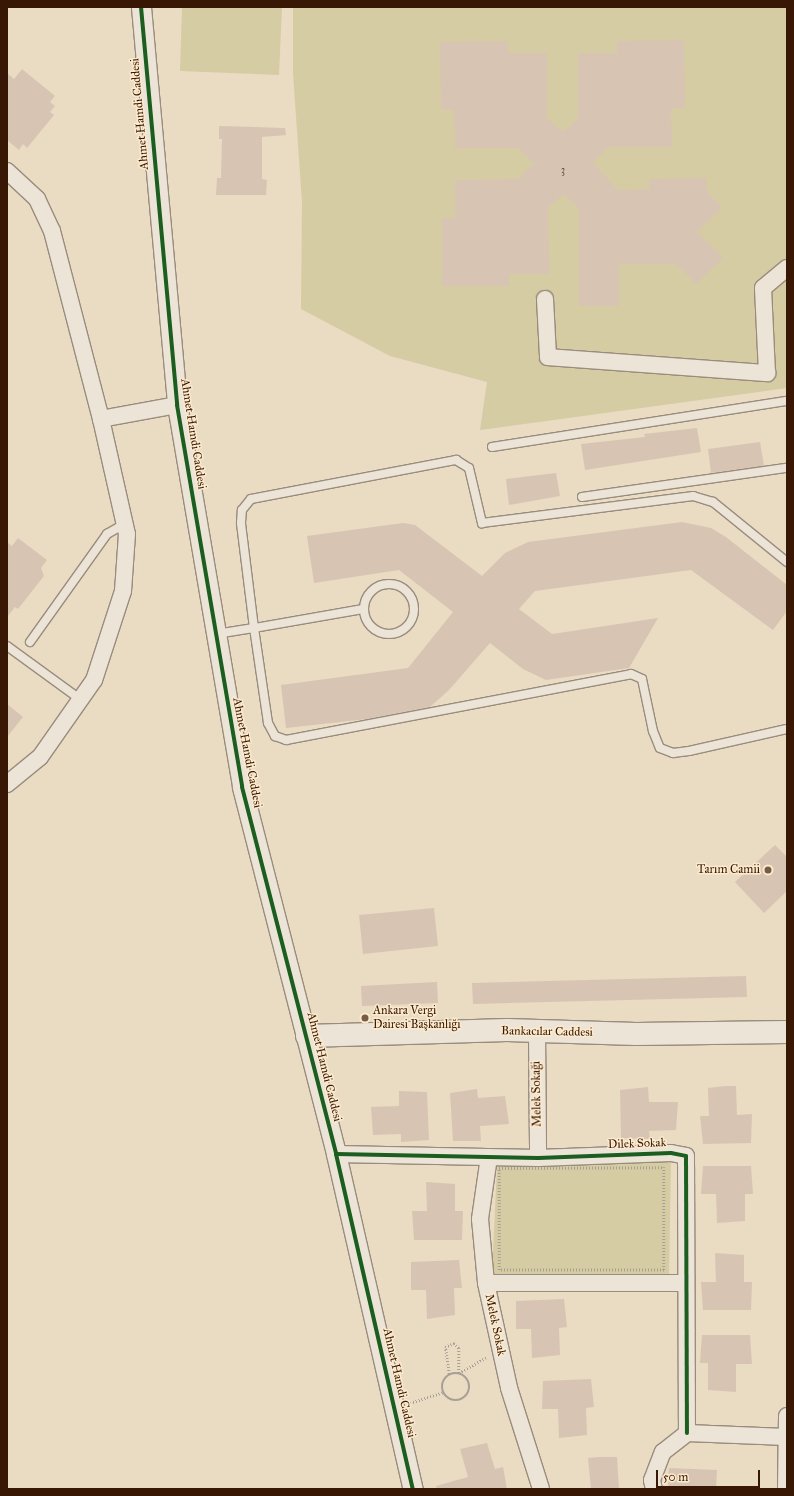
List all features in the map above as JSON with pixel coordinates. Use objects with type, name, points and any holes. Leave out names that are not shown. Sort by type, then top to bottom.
[{"type":"main road","name":"Bankacılar Caddesi","points":[[307,1036],[537,1031],[636,1034],[787,1032]]},
{"type":"street","name":"Ahmet Hamdi Caddesi","points":[[140,7],[177,405],[242,787],[336,1154],[413,1489]]},
{"type":"street","points":[[7,171],[37,199],[52,231],[101,419],[127,534],[123,591],[94,680],[40,757],[7,784]]},
{"type":"street","points":[[545,299],[548,357],[766,373],[763,288],[787,268]]},
{"type":"street","points":[[101,419],[177,405]]},
{"type":"street","name":"Melek Sokaği","points":[[537,1031],[538,1158]]},
{"type":"street","name":"Dilek Sokak","points":[[336,1154],[538,1158],[671,1153],[686,1156],[687,1433]]},
{"type":"street","name":"Melek Sokak","points":[[489,1156],[480,1219],[486,1283],[500,1350],[517,1416],[541,1489]]},
{"type":"street","points":[[486,1283],[686,1283]]},
{"type":"street","points":[[786,1489],[787,1416]]},
{"type":"street","points":[[654,1489],[652,1480],[663,1452],[687,1433],[786,1436]]},
{"type":"lane","points":[[492,447],[787,401]]},
{"type":"lane","points":[[787,562],[713,502],[693,496],[482,523],[469,468],[456,460],[251,499],[242,510],[241,523],[254,628],[268,722],[275,736],[286,740],[631,674],[642,679],[653,731],[660,748],[673,752],[689,750],[787,729]]},
{"type":"lane","points":[[582,497],[787,468]]},
{"type":"lane","points":[[30,642],[107,534],[124,524]]},
{"type":"lane","points":[[393,584],[407,592],[411,598],[414,612],[408,625],[390,635],[371,627],[363,609],[372,590],[378,586],[393,584]]},
{"type":"lane","points":[[216,634],[363,609]]},
{"type":"lane","points":[[7,646],[80,699]]},
{"type":"path","points":[[664,1167],[664,1270],[499,1270],[499,1168],[664,1167]]},
{"type":"path","points":[[442,1392],[442,1384],[449,1374],[445,1346],[454,1343],[459,1348],[459,1373]]},
{"type":"path","points":[[449,1374],[459,1373],[500,1350]]},
{"type":"path","points":[[442,1392],[454,1401],[467,1396],[470,1382],[459,1373]]},
{"type":"path","points":[[394,1409],[442,1392]]},
{"type":"shaded area","points":[[182,7],[282,7],[279,75],[180,71]]},
{"type":"shaded area","points":[[293,7],[787,7],[787,388],[480,430],[487,382],[390,356],[301,309],[302,202],[293,73]]},
{"type":"shaded area","points":[[671,1160],[669,1276],[492,1276],[497,1166]]},
{"type":"building","points":[[684,40],[685,108],[671,108],[672,147],[608,147],[593,163],[618,190],[649,189],[649,179],[707,178],[707,192],[722,207],[697,232],[723,258],[696,284],[676,264],[619,264],[619,306],[579,306],[579,208],[563,194],[548,208],[549,274],[509,274],[509,286],[442,286],[442,218],[455,218],[455,180],[518,179],[534,163],[518,148],[455,148],[454,109],[441,109],[440,42],[508,41],[508,53],[547,53],[547,118],[563,132],[578,118],[578,53],[617,53],[617,41]]},
{"type":"building","points":[[22,69],[55,96],[50,102],[55,106],[50,112],[54,115],[27,148],[23,144],[19,150],[7,140],[7,73],[14,79]]},
{"type":"building","points":[[219,126],[285,128],[286,135],[262,137],[262,179],[267,180],[266,195],[216,195],[217,178],[221,178],[222,139],[219,139]]},
{"type":"building","points":[[697,428],[701,452],[585,470],[581,444],[645,437],[644,434]]},
{"type":"building","points":[[760,442],[764,466],[711,473],[708,449]]},
{"type":"building","points":[[556,473],[560,496],[509,505],[506,479]]},
{"type":"building","points":[[682,522],[711,528],[726,537],[787,585],[787,611],[773,630],[691,570],[535,591],[519,609],[552,634],[658,618],[629,668],[546,680],[523,669],[490,643],[449,690],[430,707],[367,719],[286,728],[281,685],[408,668],[453,612],[399,570],[314,583],[307,536],[403,523],[415,525],[482,576],[505,553],[528,542]]},
{"type":"building","points":[[18,538],[47,560],[41,568],[44,576],[18,609],[15,607],[7,617],[7,542],[12,546]]},
{"type":"building","points":[[7,704],[23,717],[7,737]]},
{"type":"building","name":"Tarım Camii","points":[[775,845],[787,857],[787,891],[764,913],[735,882]]},
{"type":"building","points":[[434,908],[438,946],[363,954],[359,915]]},
{"type":"building","points":[[746,976],[747,997],[473,1004],[472,983]]},
{"type":"building","points":[[437,982],[438,1003],[362,1006],[361,986]]},
{"type":"building","points":[[736,1086],[737,1115],[752,1114],[751,1143],[703,1144],[700,1116],[709,1116],[708,1088]]},
{"type":"building","points":[[648,1087],[649,1102],[678,1102],[676,1130],[649,1131],[650,1139],[621,1138],[620,1090]]},
{"type":"building","points":[[477,1089],[478,1098],[505,1096],[509,1124],[480,1126],[481,1141],[453,1141],[450,1093]]},
{"type":"building","points":[[399,1091],[427,1092],[429,1140],[401,1142],[401,1134],[373,1135],[371,1107],[399,1106]]},
{"type":"building","points":[[703,1166],[751,1166],[753,1194],[745,1194],[745,1221],[717,1223],[716,1194],[701,1194]]},
{"type":"building","points":[[426,1182],[455,1184],[455,1211],[463,1211],[462,1240],[414,1240],[412,1211],[427,1211]]},
{"type":"building","points":[[715,1253],[744,1255],[744,1282],[752,1282],[751,1310],[703,1310],[701,1282],[716,1282]]},
{"type":"building","points":[[459,1260],[462,1288],[454,1288],[455,1315],[427,1319],[426,1290],[411,1290],[411,1262]]},
{"type":"building","points":[[564,1299],[567,1327],[559,1328],[560,1355],[532,1358],[531,1329],[516,1329],[516,1301]]},
{"type":"building","points":[[702,1335],[750,1335],[752,1364],[736,1364],[736,1392],[708,1390],[708,1363],[700,1363]]},
{"type":"building","points":[[591,1379],[594,1407],[586,1408],[587,1435],[559,1438],[558,1409],[542,1409],[543,1381]]},
{"type":"building","points":[[487,1443],[495,1469],[503,1467],[507,1489],[437,1489],[436,1486],[468,1477],[460,1449]]},
{"type":"building","points":[[617,1457],[619,1489],[591,1489],[588,1458]]},
{"type":"building","points":[[669,1468],[717,1470],[716,1489],[668,1489]]},
{"type":"cycle path","points":[[141,7],[177,405],[242,787],[336,1154],[413,1489]]},
{"type":"cycle path","points":[[336,1154],[538,1158],[671,1153],[686,1156],[687,1433]]},
{"type":"place","name":"Tarım Camii","points":[[768,870]]},
{"type":"place","name":"Ankara Vergi Dairesi Başkanlığı","points":[[365,1018]]}]
